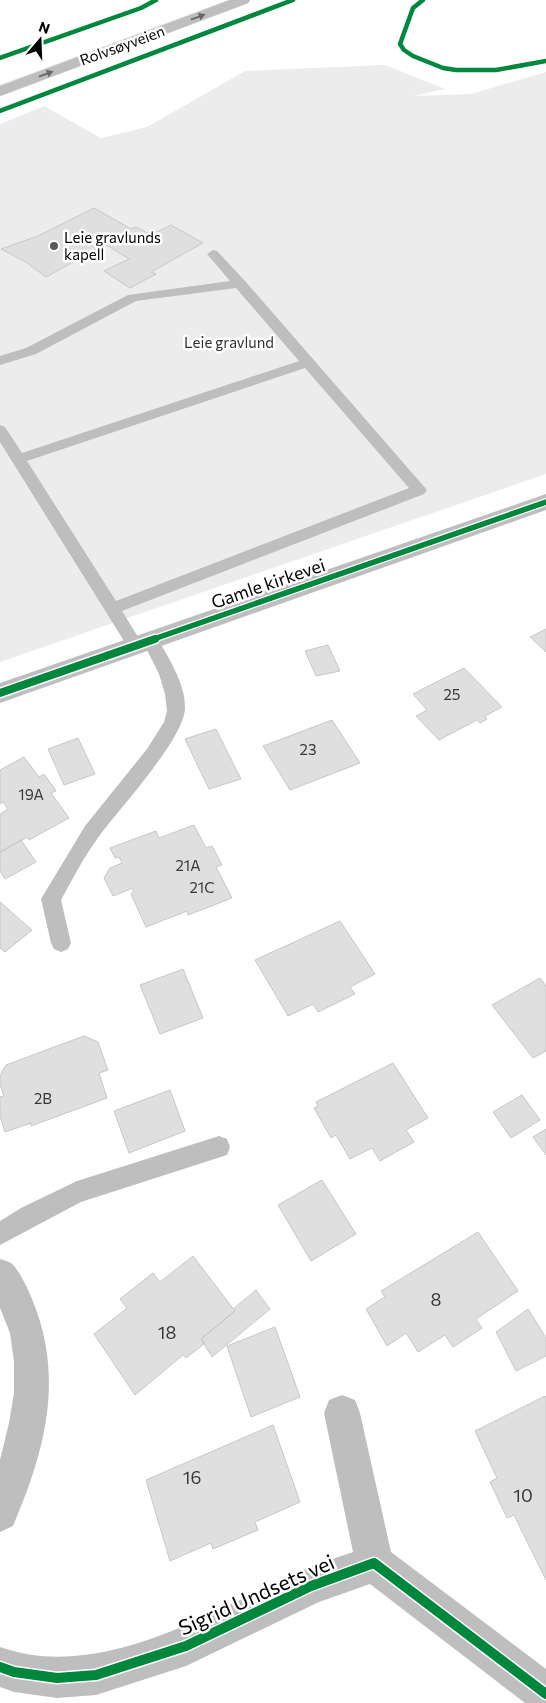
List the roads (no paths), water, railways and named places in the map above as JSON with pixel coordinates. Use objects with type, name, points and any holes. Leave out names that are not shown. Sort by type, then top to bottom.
[{"type":"street","name":"Rolvsøyveien","points":[[0,91],[243,0]]},
{"type":"street","name":"Rolvsøyveien","points":[[0,74],[164,13]]},
{"type":"street","name":"Gamle kirkevei","points":[[0,693],[546,502]]},
{"type":"street","points":[[0,1276],[24,1319],[33,1366],[30,1411],[18,1466],[0,1513]]},
{"type":"street","points":[[342,1413],[374,1563],[546,1694]]},
{"type":"street","name":"Sigrid Undsets vei","points":[[0,1667],[14,1672],[57,1678],[96,1675],[186,1646],[311,1586],[374,1563]]},
{"type":"lane","points":[[112,608],[419,490],[213,254]]},
{"type":"lane","points":[[0,362],[31,351],[133,298],[240,284]]},
{"type":"lane","points":[[19,459],[308,363]]},
{"type":"lane","points":[[0,430],[112,608],[162,663],[175,700],[175,718],[170,729],[92,831],[51,900],[61,943]]},
{"type":"lane","points":[[0,1234],[29,1216],[77,1192],[219,1146]]},
{"type":"place","name":"Leie gravlunds kapell","points":[[54,246]]},
{"type":"park label","name":"Leie gravlund","points":[[229,342]]}]
